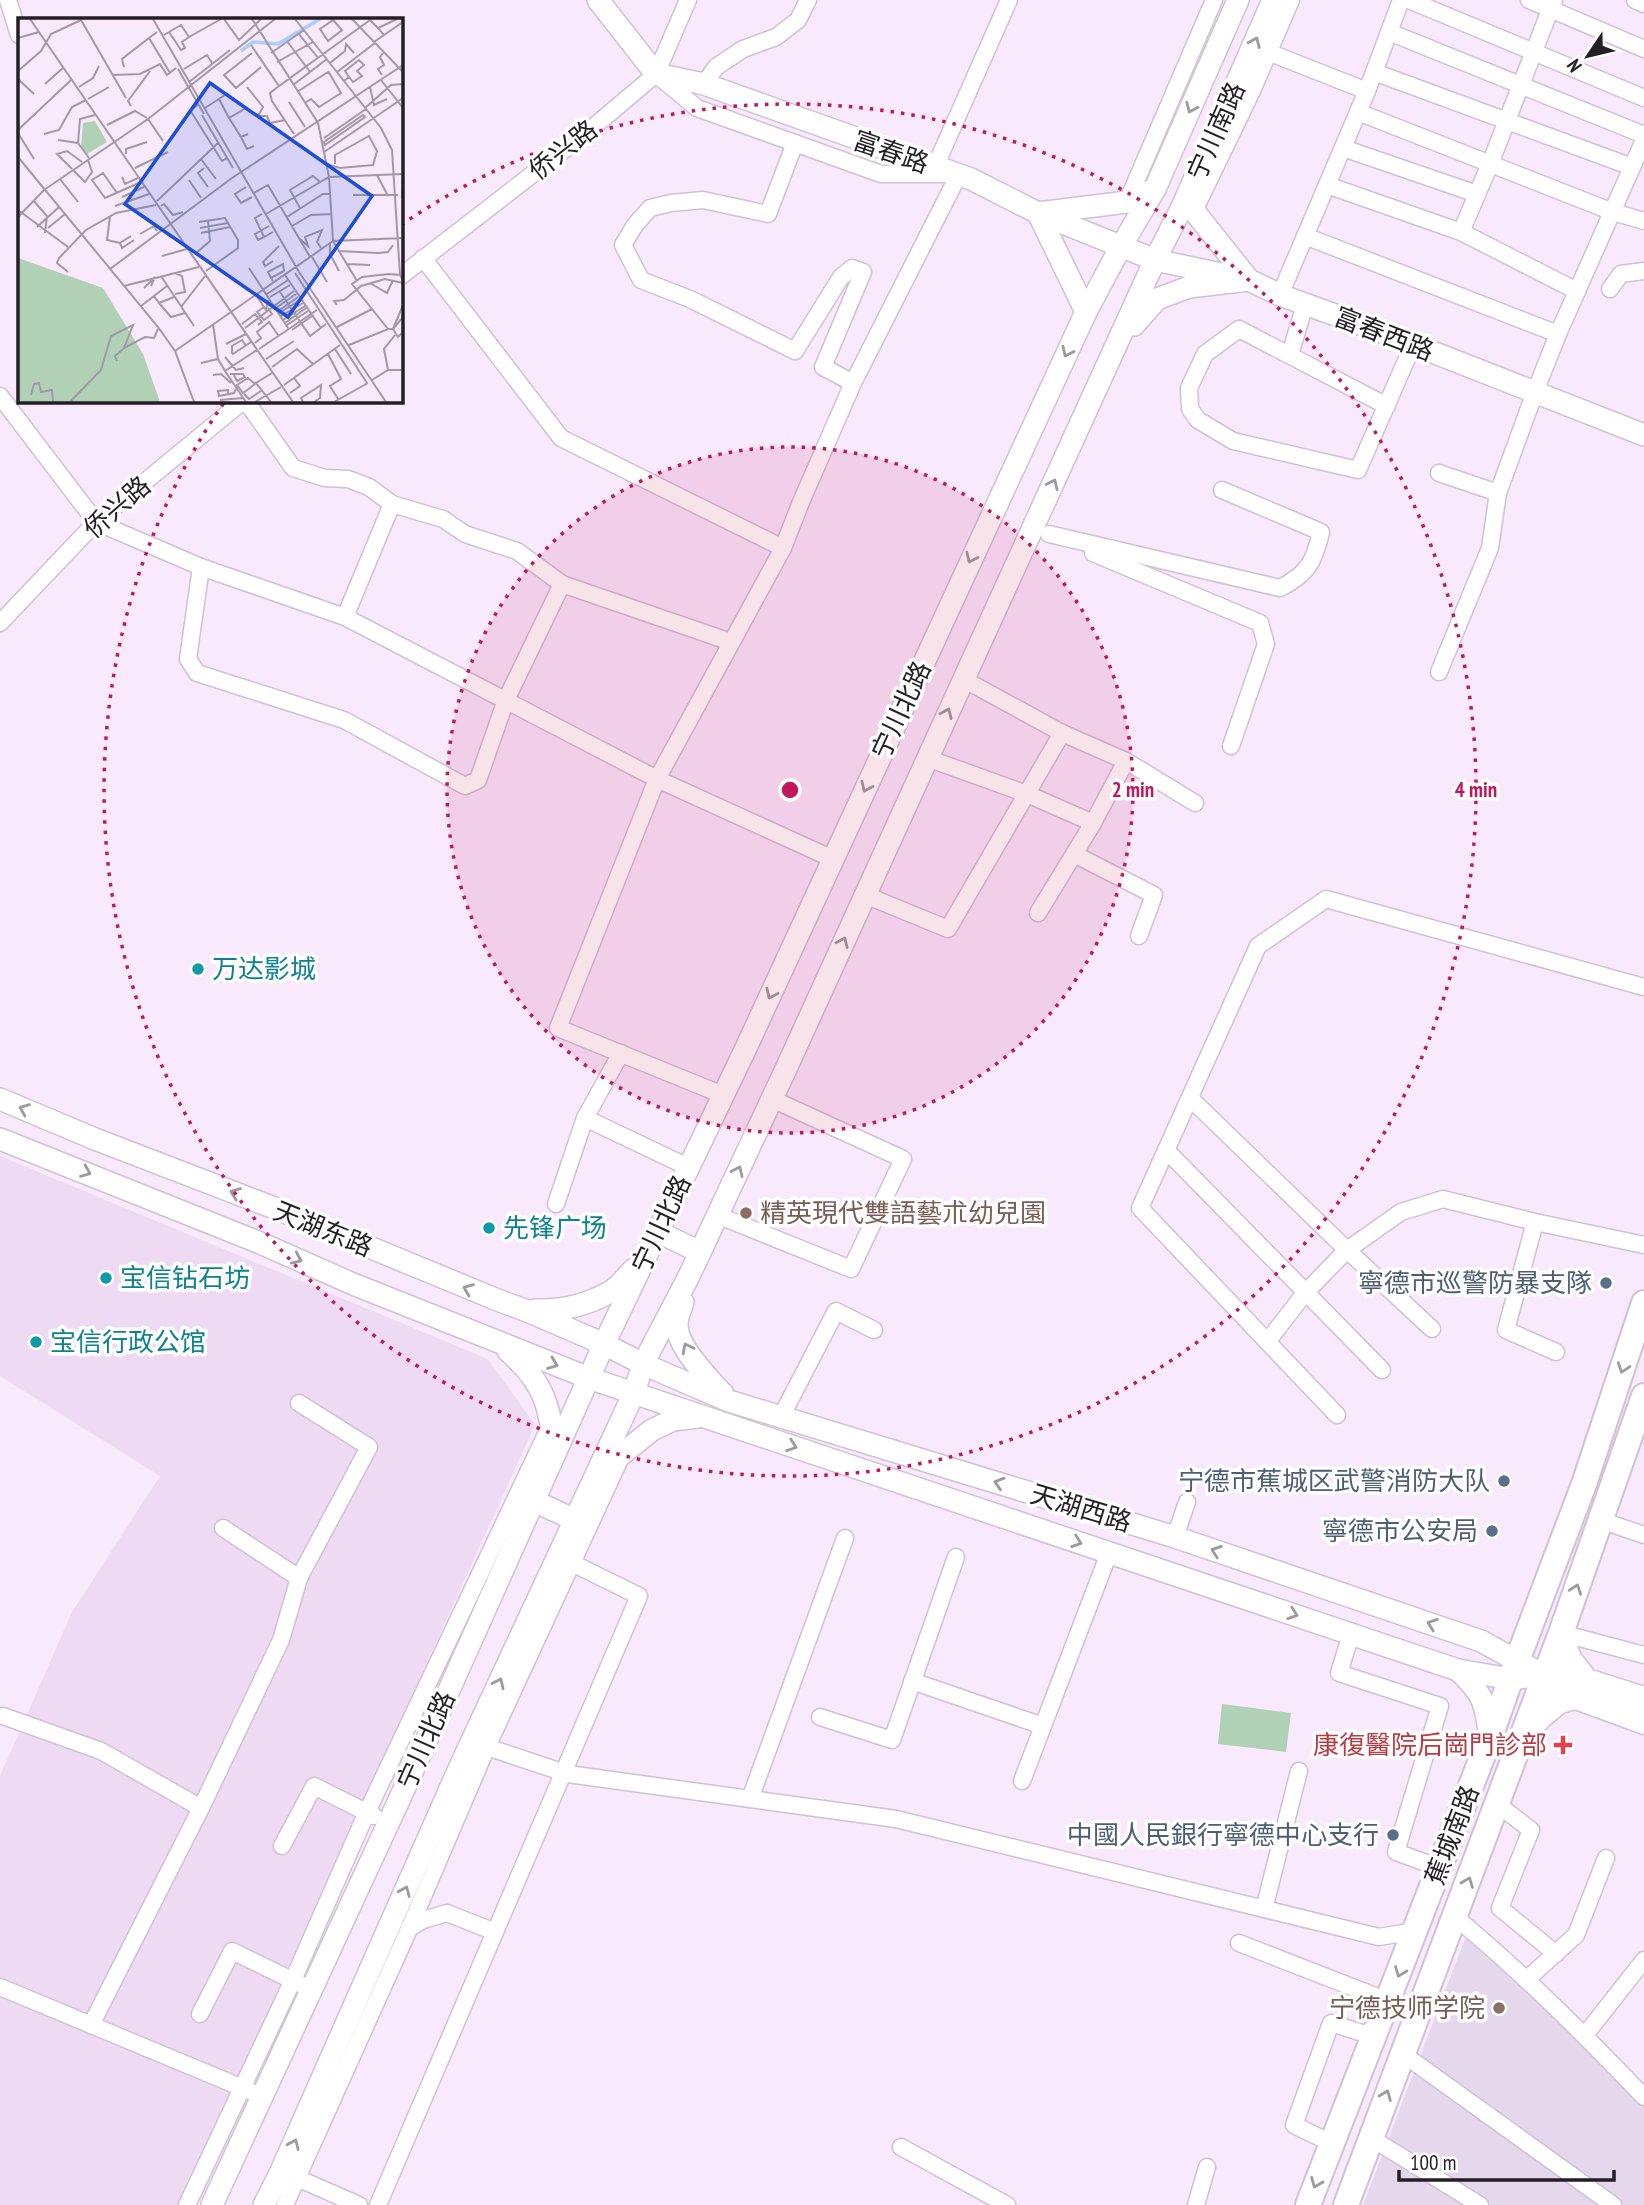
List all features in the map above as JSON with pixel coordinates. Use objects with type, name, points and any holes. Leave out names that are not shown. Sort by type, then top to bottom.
[{"type":"highway","name":"蕉城南路","points":[[1308,2205],[1490,1737],[1584,1484],[1644,1303]]},
{"type":"highway","name":"蕉城南路","points":[[1346,2205],[1561,1633],[1644,1396]]},
{"type":"main road","points":[[598,0],[656,74]]},
{"type":"main road","name":"宁川南路","points":[[1120,248],[1155,189],[1238,0]]},
{"type":"main road","name":"宁川南路","points":[[1155,260],[1188,209],[1273,0]]},
{"type":"main road","name":"富春路","points":[[656,74],[704,84],[959,174],[1038,213],[1120,248]]},
{"type":"main road","points":[[1086,312],[1038,213],[1127,202],[1155,189]]},
{"type":"main road","points":[[1188,209],[1249,280]]},
{"type":"main road","name":"富春西路","points":[[1120,248],[1155,260],[1249,280],[1280,295],[1643,433]]},
{"type":"main road","name":"宁川北路","points":[[212,2205],[262,2096],[302,1985],[389,1823],[604,1343],[723,1095],[1086,312],[1120,248]]},
{"type":"main road","name":"宁川北路","points":[[264,2205],[289,2175],[382,1943],[565,1560],[575,1520],[634,1393],[643,1364],[718,1215],[963,679],[1041,531],[1155,260]]},
{"type":"main road","points":[[1119,342],[1157,299],[1189,287],[1249,280]]},
{"type":"main road","name":"天湖东路","points":[[0,1099],[525,1310],[604,1343],[643,1364]]},
{"type":"main road","name":"天湖东路","points":[[0,1139],[258,1242],[494,1341],[634,1393]]},
{"type":"main road","points":[[658,1232],[700,1252]]},
{"type":"main road","points":[[525,1310],[554,1311],[580,1305],[612,1291],[645,1258]]},
{"type":"main road","points":[[689,1276],[677,1326],[695,1364],[729,1401]]},
{"type":"main road","points":[[500,1301],[494,1341],[522,1363],[541,1390],[549,1409],[555,1455]]},
{"type":"main road","name":"天湖西路","points":[[643,1364],[729,1401],[1175,1537],[1481,1641],[1514,1670]]},
{"type":"main road","name":"天湖西路","points":[[634,1393],[1458,1670],[1514,1670]]},
{"type":"main road","points":[[743,1430],[751,1408]]},
{"type":"main road","points":[[596,1475],[653,1430],[673,1420],[703,1416]]},
{"type":"main road","points":[[534,1501],[575,1520]]},
{"type":"main road","points":[[1481,1641],[1503,1640],[1521,1631],[1539,1604]]},
{"type":"main road","points":[[1561,1633],[1571,1660],[1597,1692]]},
{"type":"main road","points":[[1458,1670],[1476,1688],[1486,1706],[1490,1737]]},
{"type":"main road","points":[[1514,1670],[1545,1676],[1644,1708]]},
{"type":"main road","points":[[1520,1743],[1540,1719],[1559,1703],[1597,1692]]},
{"type":"street","points":[[8,0],[18,32]]},
{"type":"street","points":[[688,0],[656,74],[696,108],[881,174],[959,174],[853,383],[800,502],[783,548],[657,779],[558,1028],[723,1095]]},
{"type":"street","points":[[704,84],[716,67],[743,49],[776,37],[798,20],[807,0]]},
{"type":"street","points":[[935,167],[1009,0]]},
{"type":"street","points":[[1127,202],[1214,0]]},
{"type":"street","points":[[1188,209],[1252,91],[1291,0]]},
{"type":"street","points":[[1280,295],[1367,91],[1401,0]]},
{"type":"street","points":[[1409,0],[1644,98]]},
{"type":"street","points":[[1529,0],[1552,5],[1644,49]]},
{"type":"street","points":[[1635,0],[1644,4]]},
{"type":"street","points":[[1461,232],[1552,5]]},
{"type":"street","points":[[1389,32],[1644,137],[1535,392],[1498,493],[1490,548],[1439,672]]},
{"type":"street","points":[[1268,52],[1367,91]]},
{"type":"street","points":[[1374,72],[1632,167]]},
{"type":"street","name":"侨兴路","points":[[402,274],[591,129],[656,74]]},
{"type":"street","points":[[1358,112],[1613,212],[1644,221]]},
{"type":"street","points":[[795,143],[768,214],[703,200],[671,203],[650,208],[623,245],[641,280],[690,299],[795,351],[841,277],[852,268],[863,272],[823,368],[853,383]]},
{"type":"street","points":[[1343,148],[1477,194]]},
{"type":"street","points":[[1327,185],[1461,232],[1577,291]]},
{"type":"street","points":[[1305,236],[1558,334]]},
{"type":"street","points":[[423,258],[561,439],[783,548]]},
{"type":"street","points":[[1610,289],[1621,274],[1644,271]]},
{"type":"street","points":[[1290,355],[1305,304]]},
{"type":"street","points":[[1387,406],[1239,328],[1205,354],[1189,388],[1190,409],[1198,420],[1233,442],[1358,470],[1387,406],[1413,345]]},
{"type":"street","points":[[0,397],[96,522],[201,567],[345,617],[657,779],[833,859]]},
{"type":"street","name":"侨兴路","points":[[0,623],[96,522],[244,402]]},
{"type":"street","points":[[246,402],[293,468],[325,478],[348,479],[369,487],[392,504],[443,519],[466,534],[517,551],[562,583],[731,642]]},
{"type":"street","points":[[1439,472],[1498,493]]},
{"type":"street","points":[[1041,531],[1280,589],[1298,579],[1315,559],[1321,532],[1222,490]]},
{"type":"street","points":[[345,617],[392,504]]},
{"type":"street","points":[[1041,531],[1260,623],[1266,643],[1231,746]]},
{"type":"street","points":[[201,567],[188,659],[197,673],[344,720],[465,786],[478,780],[506,700],[562,583]]},
{"type":"street","points":[[963,679],[1062,733],[1126,761],[1195,803]]},
{"type":"street","points":[[865,895],[948,929],[1062,733]]},
{"type":"street","points":[[927,758],[1027,794],[1093,823]]},
{"type":"street","points":[[1038,913],[1093,823],[1126,761]]},
{"type":"street","points":[[1074,854],[1154,895],[1139,936]]},
{"type":"street","points":[[1336,1415],[1140,1208],[1258,946],[1326,899],[1644,987]]},
{"type":"street","points":[[556,1204],[585,1118],[621,1053]]},
{"type":"street","points":[[1190,1098],[1432,1329]]},
{"type":"street","points":[[718,1215],[851,1269],[903,1159],[772,1099]]},
{"type":"street","points":[[585,1118],[688,1167]]},
{"type":"street","points":[[1166,1150],[1382,1370]]},
{"type":"street","points":[[1267,1342],[1305,1293],[1347,1250],[1401,1212],[1443,1199],[1644,1245]]},
{"type":"street","points":[[1535,1222],[1506,1330],[1556,1352]]},
{"type":"street","points":[[781,1417],[836,1311],[874,1330]]},
{"type":"street","points":[[91,2025],[201,1808],[281,1640],[299,1578],[369,1447],[299,1403]]},
{"type":"street","points":[[187,2205],[242,2088],[302,1985],[367,1812],[551,1424]]},
{"type":"street","points":[[378,2205],[639,1596],[565,1560],[624,1451]]},
{"type":"street","points":[[1175,1537],[1187,1502]]},
{"type":"street","points":[[1600,1520],[1644,1535]]},
{"type":"street","points":[[223,1528],[299,1578]]},
{"type":"street","points":[[750,1799],[845,1538]]},
{"type":"street","points":[[1022,1781],[1110,1553]]},
{"type":"street","points":[[820,1717],[892,1740],[956,1557]]},
{"type":"street","points":[[1561,1633],[1644,1656]]},
{"type":"street","points":[[1351,1634],[1339,1673],[1440,1706],[1396,1852],[1440,1868]]},
{"type":"street","points":[[1545,1676],[1582,1675],[1644,1695]]},
{"type":"street","points":[[1545,1676],[1572,1699],[1644,1726]]},
{"type":"street","points":[[912,1681],[1043,1726]]},
{"type":"street","points":[[3,1716],[101,1751],[201,1808]]},
{"type":"street","points":[[285,2205],[289,2175],[410,1927],[479,1744],[564,1772],[896,1819],[1379,1937],[1416,1931]]},
{"type":"street","points":[[1264,1909],[1299,1770]]},
{"type":"street","points":[[282,1846],[314,1786],[389,1823]]},
{"type":"street","points":[[1497,1804],[1531,1830],[1500,1908],[1556,1954]]},
{"type":"street","points":[[1526,1980],[1576,1935],[1605,1858]]},
{"type":"street","points":[[382,1943],[423,1920],[447,1913],[495,1932]]},
{"type":"street","points":[[1455,1917],[1585,2035],[1644,2097]]},
{"type":"street","points":[[1239,1943],[1388,2001]]},
{"type":"street","points":[[200,2014],[232,1951],[302,1985]]},
{"type":"street","points":[[1585,2035],[1644,1960]]},
{"type":"street","points":[[0,1987],[262,2096]]},
{"type":"street","points":[[1333,2144],[1294,2125],[1331,2023],[1374,2037]]},
{"type":"street","points":[[1403,2054],[1613,2205]]},
{"type":"street","points":[[1371,2138],[1480,2205]]},
{"type":"street","points":[[901,2147],[1007,2205]]},
{"type":"street","points":[[1196,2205],[1207,2167]]},
{"type":"street","points":[[289,2175],[359,2205]]},
{"type":"shaded area","points":[[0,1156],[488,1359],[535,1425],[180,2205],[0,2205],[0,1776],[72,1612],[160,1476],[0,1376]]},
{"type":"shaded area","name":"宁德技师学院","points":[[1473,1918],[1644,2097],[1644,2205],[1363,2205]]},
{"type":"green space","points":[[1222,1704],[1291,1713],[1286,1752],[1218,1744]]},
{"type":"place","name":"万达影城","points":[[198,969]]},
{"type":"place","name":"精英現代雙語藝朮幼兒園","points":[[746,1213]]},
{"type":"place","name":"先锋广场","points":[[489,1228]]},
{"type":"place","name":"宝信钻石坊","points":[[106,1278]]},
{"type":"place","name":"寧德市巡警防暴支隊","points":[[1606,1283]]},
{"type":"place","name":"宝信行政公馆","points":[[36,1342]]},
{"type":"place","name":"宁德市蕉城区武警消防大队","points":[[1504,1481]]},
{"type":"place","name":"寧德市公安局","points":[[1492,1531]]},
{"type":"place","name":"康復醫院后崗門診部","points":[[1563,1745]]},
{"type":"place","name":"中國人民銀行寧德中心支行","points":[[1393,1835]]},
{"type":"place","name":"宁德技师学院","points":[[1499,2008]]}]
